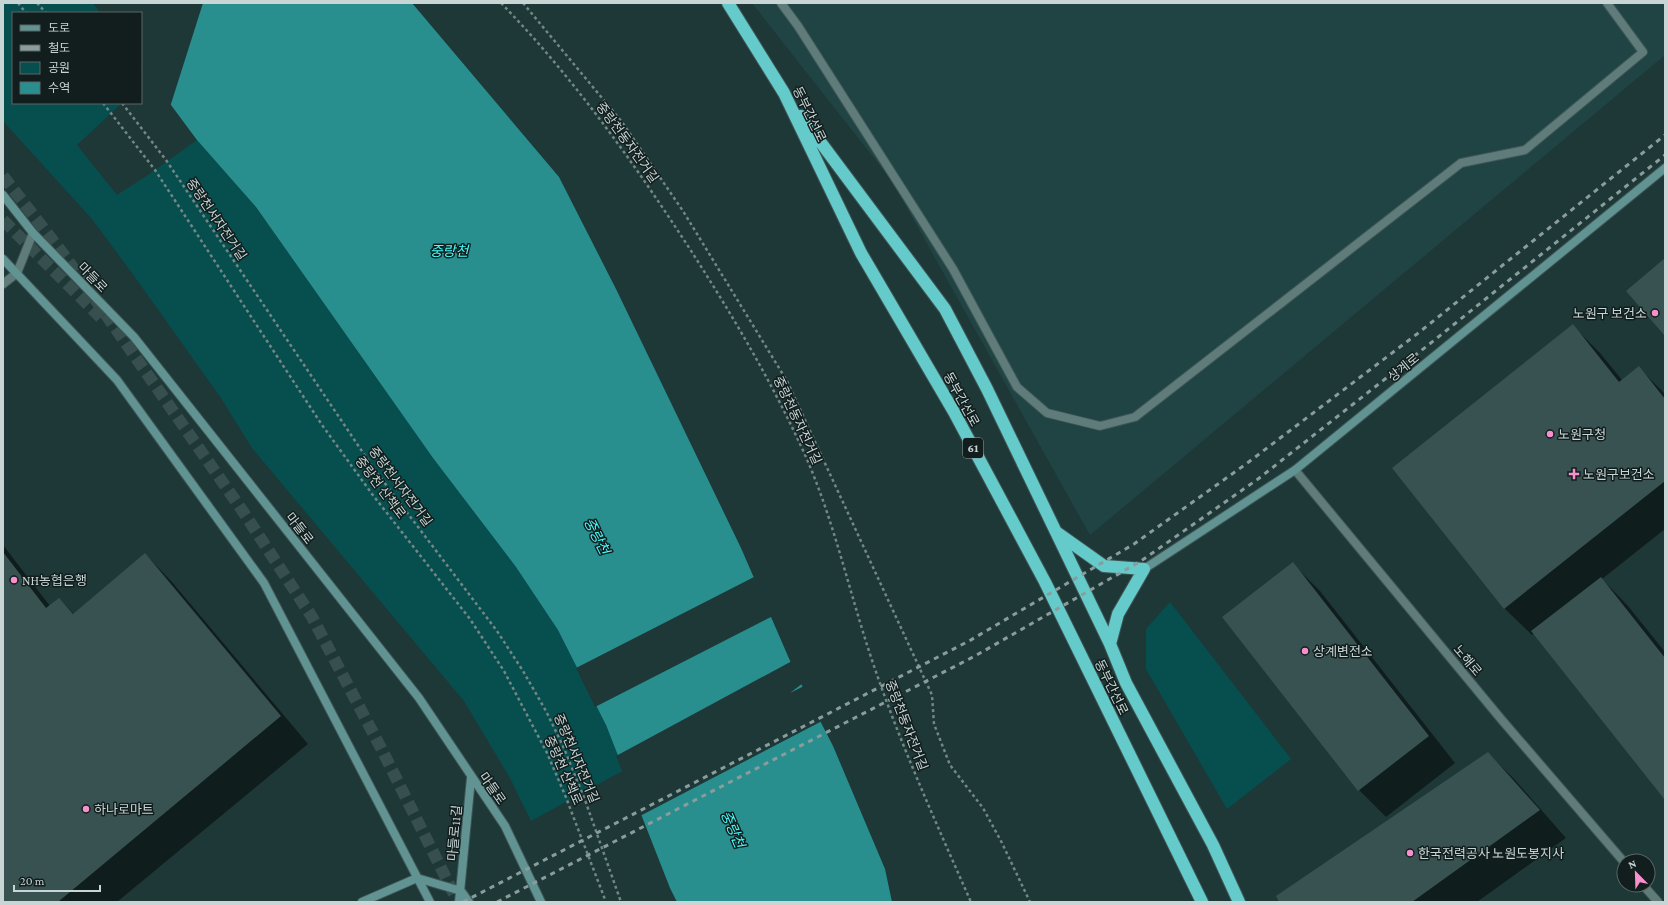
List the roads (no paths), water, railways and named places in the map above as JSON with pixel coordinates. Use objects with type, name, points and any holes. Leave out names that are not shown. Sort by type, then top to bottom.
[{"type":"highway","name":"동부간선로","points":[[728,3],[784,93],[861,254],[954,412],[1045,582],[1202,902]]},
{"type":"highway","points":[[784,93],[944,309],[987,389],[1110,644],[1126,683],[1213,845],[1239,902]]},
{"type":"highway","points":[[1055,531],[1104,566],[1144,569],[1118,614],[1110,644]]},
{"type":"main road","name":"상계로","points":[[1144,569],[1295,470],[1665,168]]},
{"type":"main road","name":"마들로","points":[[3,195],[32,233],[134,337],[419,698],[471,778],[505,826],[541,902]]},
{"type":"main road","points":[[3,259],[117,380],[264,583],[430,902]]},
{"type":"main road","name":"마들로11길","points":[[459,902],[471,778]]},
{"type":"main road","points":[[362,902],[417,878],[460,891],[469,902]]},
{"type":"street","points":[[781,3],[802,33],[953,268],[1017,387],[1047,412],[1100,426],[1135,417],[1461,163],[1525,150],[1537,140],[1642,52],[1607,3]]},
{"type":"street","points":[[3,284],[17,273],[32,233]]},
{"type":"street","name":"노해로","points":[[1295,470],[1501,719],[1616,853]]},
{"type":"street","points":[[1650,893],[1658,902]]},
{"type":"water","name":"중랑천","points":[[95,3],[412,3],[559,177],[616,289],[741,548],[794,670],[833,746],[885,869],[892,902],[677,902],[670,888],[606,725],[558,630],[516,567],[433,458],[256,207],[197,140],[165,97],[142,12]]},
{"type":"tunnel","points":[[3,176],[84,283]]},
{"type":"tunnel","points":[[3,220],[103,320]]},
{"type":"tunnel","points":[[95,299],[244,513],[312,617],[381,748],[458,902]]},
{"type":"railway","points":[[463,902],[969,641],[1134,544],[1246,464],[1417,334],[1665,135]]},
{"type":"railway","points":[[497,902],[975,656],[1141,561],[1258,479],[1427,346],[1665,155]]},
{"type":"place","name":"노원구 보건소","points":[[1655,313]]},
{"type":"place","name":"노원구청","points":[[1550,434]]},
{"type":"place","name":"노원구보건소","points":[[1574,474]]},
{"type":"place","name":"NH농협은행","points":[[14,580]]},
{"type":"place","name":"상계변전소","points":[[1305,651]]},
{"type":"place","name":"하나로마트","points":[[86,809]]},
{"type":"place","name":"한국전력공사 노원도봉지사","points":[[1410,853]]}]
